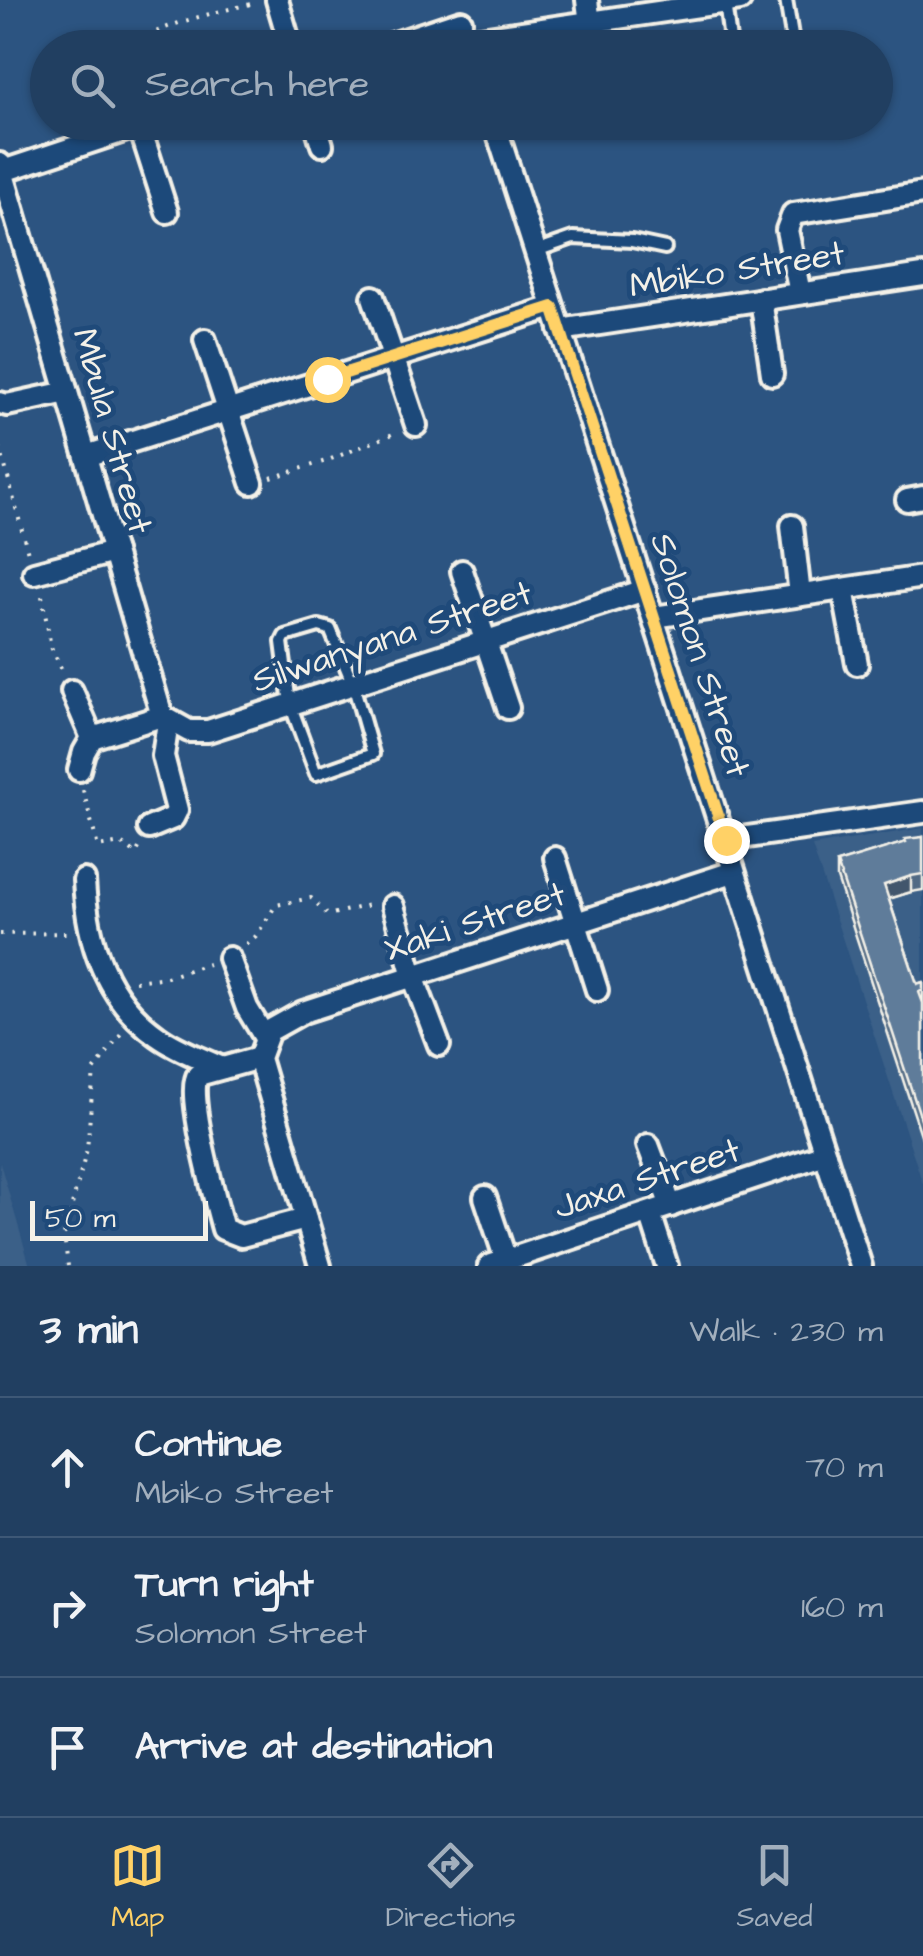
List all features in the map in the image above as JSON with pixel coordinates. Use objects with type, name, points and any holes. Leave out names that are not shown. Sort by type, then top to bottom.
[{"type":"street","points":[[273,0],[285,30]]},
{"type":"street","points":[[454,0],[464,30]]},
{"type":"street","points":[[587,0],[590,30]]},
{"type":"street","points":[[519,30],[733,1]]},
{"type":"street","points":[[1,169],[92,140]]},
{"type":"street","points":[[147,140],[167,212]]},
{"type":"street","points":[[320,140],[322,145]]},
{"type":"street","name":"Solomon Street","points":[[500,140],[862,1266]]},
{"type":"street","name":"Mbula Street","points":[[1,169],[9,229],[67,392],[164,719],[164,756],[177,810],[173,818],[149,828]]},
{"type":"street","points":[[800,293],[787,230],[793,214],[923,193]]},
{"type":"street","name":"Mbiko Street","points":[[560,330],[923,274]]},
{"type":"street","points":[[373,297],[416,425]]},
{"type":"street","points":[[760,299],[772,374]]},
{"type":"street","points":[[86,456],[553,307]]},
{"type":"street","points":[[206,340],[252,483]]},
{"type":"street","points":[[0,403],[8,405],[67,392]]},
{"type":"street","points":[[792,526],[800,595]]},
{"type":"street","points":[[34,573],[114,552]]},
{"type":"street","points":[[462,571],[508,708]]},
{"type":"street","points":[[654,617],[923,576]]},
{"type":"street","points":[[843,588],[857,664]]},
{"type":"street","name":"Silwanyana Street","points":[[164,719],[188,731],[208,731],[645,590]]},
{"type":"street","points":[[72,691],[92,738]]},
{"type":"street","points":[[80,770],[92,738],[164,719]]},
{"type":"street","points":[[726,840],[923,812]]},
{"type":"street","points":[[555,858],[598,990]]},
{"type":"street","name":"Xaki Street","points":[[264,1036],[278,1023],[303,1012],[733,872]]},
{"type":"street","points":[[84,880],[96,958],[133,1016],[161,1038],[222,1068]]},
{"type":"street","points":[[392,906],[439,1045]]},
{"type":"street","points":[[229,958],[247,1008],[264,1036],[259,1058],[320,1266]]},
{"type":"street","points":[[259,1058],[198,1075],[192,1085],[223,1228],[241,1236],[306,1219]]},
{"type":"street","points":[[648,1145],[671,1206]]},
{"type":"street","name":"Jaxa Street","points":[[498,1263],[825,1154]]},
{"type":"street","points":[[485,1198],[498,1263]]},
{"type":"street","points":[[650,1213],[667,1266]]},
{"type":"lane","points":[[786,0],[791,30]]},
{"type":"lane","points":[[732,30],[733,1]]},
{"type":"lane","points":[[535,251],[573,238],[632,241],[664,248]]},
{"type":"lane","points":[[306,628],[330,629],[353,684],[373,754],[321,774],[314,772],[290,704],[282,642],[285,636],[306,628]]},
{"type":"path","points":[[163,30],[203,15],[273,0]]},
{"type":"path","points":[[252,483],[326,461],[416,425]]},
{"type":"path","points":[[80,770],[98,846],[121,843],[136,854],[149,828]]},
{"type":"path","points":[[110,984],[167,977],[229,958],[256,936],[276,905],[311,898],[328,916],[376,903],[392,906]]},
{"type":"path","points":[[0,934],[90,933]]},
{"type":"path","points":[[68,1266],[64,1235],[87,1149],[94,1071],[133,1016]]},
{"type":"shaded area","points":[[923,828],[923,1184],[812,846]]},
{"type":"shaded area","points":[[0,1163],[30,1266],[0,1266]]},
{"type":"building","points":[[923,837],[923,874],[884,885],[917,984],[923,982],[919,992],[923,1003],[923,1125],[837,863],[906,842],[905,839]]},
{"type":"route","points":[[327,379],[553,307],[726,840]]}]
